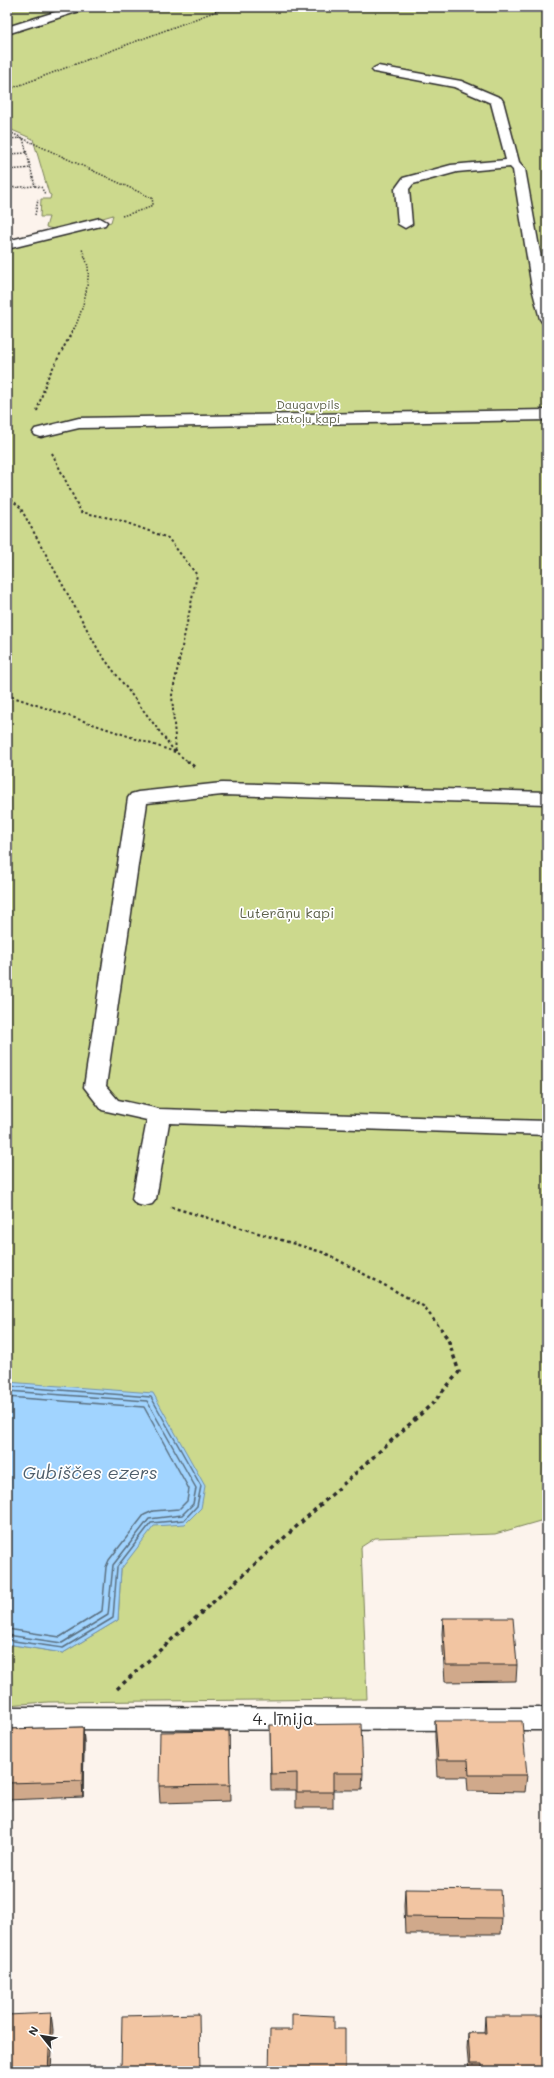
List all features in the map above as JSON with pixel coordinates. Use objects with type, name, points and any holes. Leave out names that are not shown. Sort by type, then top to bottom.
[{"type":"street","points":[[7,31],[82,7]]},
{"type":"street","points":[[378,70],[457,84],[497,101],[512,163],[519,169],[539,288],[547,319]]},
{"type":"street","points":[[406,224],[402,189],[408,181],[456,168],[512,163]]},
{"type":"street","points":[[7,245],[100,222]]},
{"type":"street","points":[[41,432],[79,424],[547,415]]},
{"type":"street","points":[[547,798],[222,789],[138,798],[95,1087],[110,1105],[159,1116],[547,1128]]},
{"type":"street","points":[[144,1199],[159,1116]]},
{"type":"street","name":"4. līnija","points":[[13,1718],[547,1719]]},
{"type":"path","points":[[7,90],[227,7]]},
{"type":"path","points":[[7,131],[152,198],[153,204],[148,208],[100,222]]},
{"type":"path","points":[[7,139],[23,138]]},
{"type":"path","points":[[23,138],[36,186]]},
{"type":"path","points":[[7,154],[27,153]]},
{"type":"path","points":[[7,170],[31,168]]},
{"type":"path","points":[[7,188],[36,186],[41,187],[45,194]]},
{"type":"path","points":[[35,219],[38,200]]},
{"type":"path","points":[[76,229],[88,267],[79,320],[47,379],[34,420],[81,512],[119,520],[168,538],[197,575],[172,696],[176,752]]},
{"type":"path","points":[[7,496],[20,507],[100,653],[176,752],[222,789]]},
{"type":"path","points":[[7,695],[176,752]]},
{"type":"path","points":[[85,1718],[433,1403],[459,1372],[448,1339],[423,1306],[325,1253],[144,1199]]},
{"type":"green space","points":[[7,7],[547,7],[547,1519],[495,1534],[375,1538],[361,1547],[367,1699],[48,1702],[7,1705],[7,1644],[63,1653],[118,1620],[121,1569],[132,1554],[7,1408],[7,248],[111,222],[113,215],[59,231],[46,227],[49,217],[40,217],[41,199],[50,199],[51,195],[49,194],[33,139],[7,128]]},
{"type":"water","name":"Gubiščes ezers","points":[[7,1382],[153,1393],[205,1486],[201,1508],[185,1524],[154,1526],[121,1569],[118,1620],[63,1653],[7,1644]]},
{"type":"building","points":[[443,1618],[513,1618],[517,1665],[446,1665]]},
{"type":"building","points":[[435,1721],[522,1721],[527,1775],[469,1775],[468,1760],[438,1760]]},
{"type":"building","points":[[361,1724],[363,1773],[333,1773],[333,1792],[297,1792],[297,1773],[271,1774],[270,1725]]},
{"type":"building","points":[[83,1727],[82,1781],[7,1783],[7,1729]]},
{"type":"building","points":[[229,1731],[230,1785],[159,1786],[160,1732]]},
{"type":"building","points":[[405,1889],[500,1890],[502,1918],[406,1917]]},
{"type":"building","points":[[51,2013],[48,2071],[7,2071],[7,2015]]},
{"type":"building","points":[[199,2014],[200,2071],[121,2071],[122,2016]]},
{"type":"building","points":[[292,2014],[334,2016],[334,2029],[345,2029],[345,2071],[269,2071],[270,2030],[292,2030]]},
{"type":"building","points":[[485,2016],[547,2016],[547,2071],[482,2071],[482,2064],[470,2064],[468,2033],[486,2033]]},
{"type":"park label","name":"Daugavpils katoļu kapi","points":[[308,411]]},
{"type":"park label","name":"Luterāņu kapi","points":[[287,912]]}]
